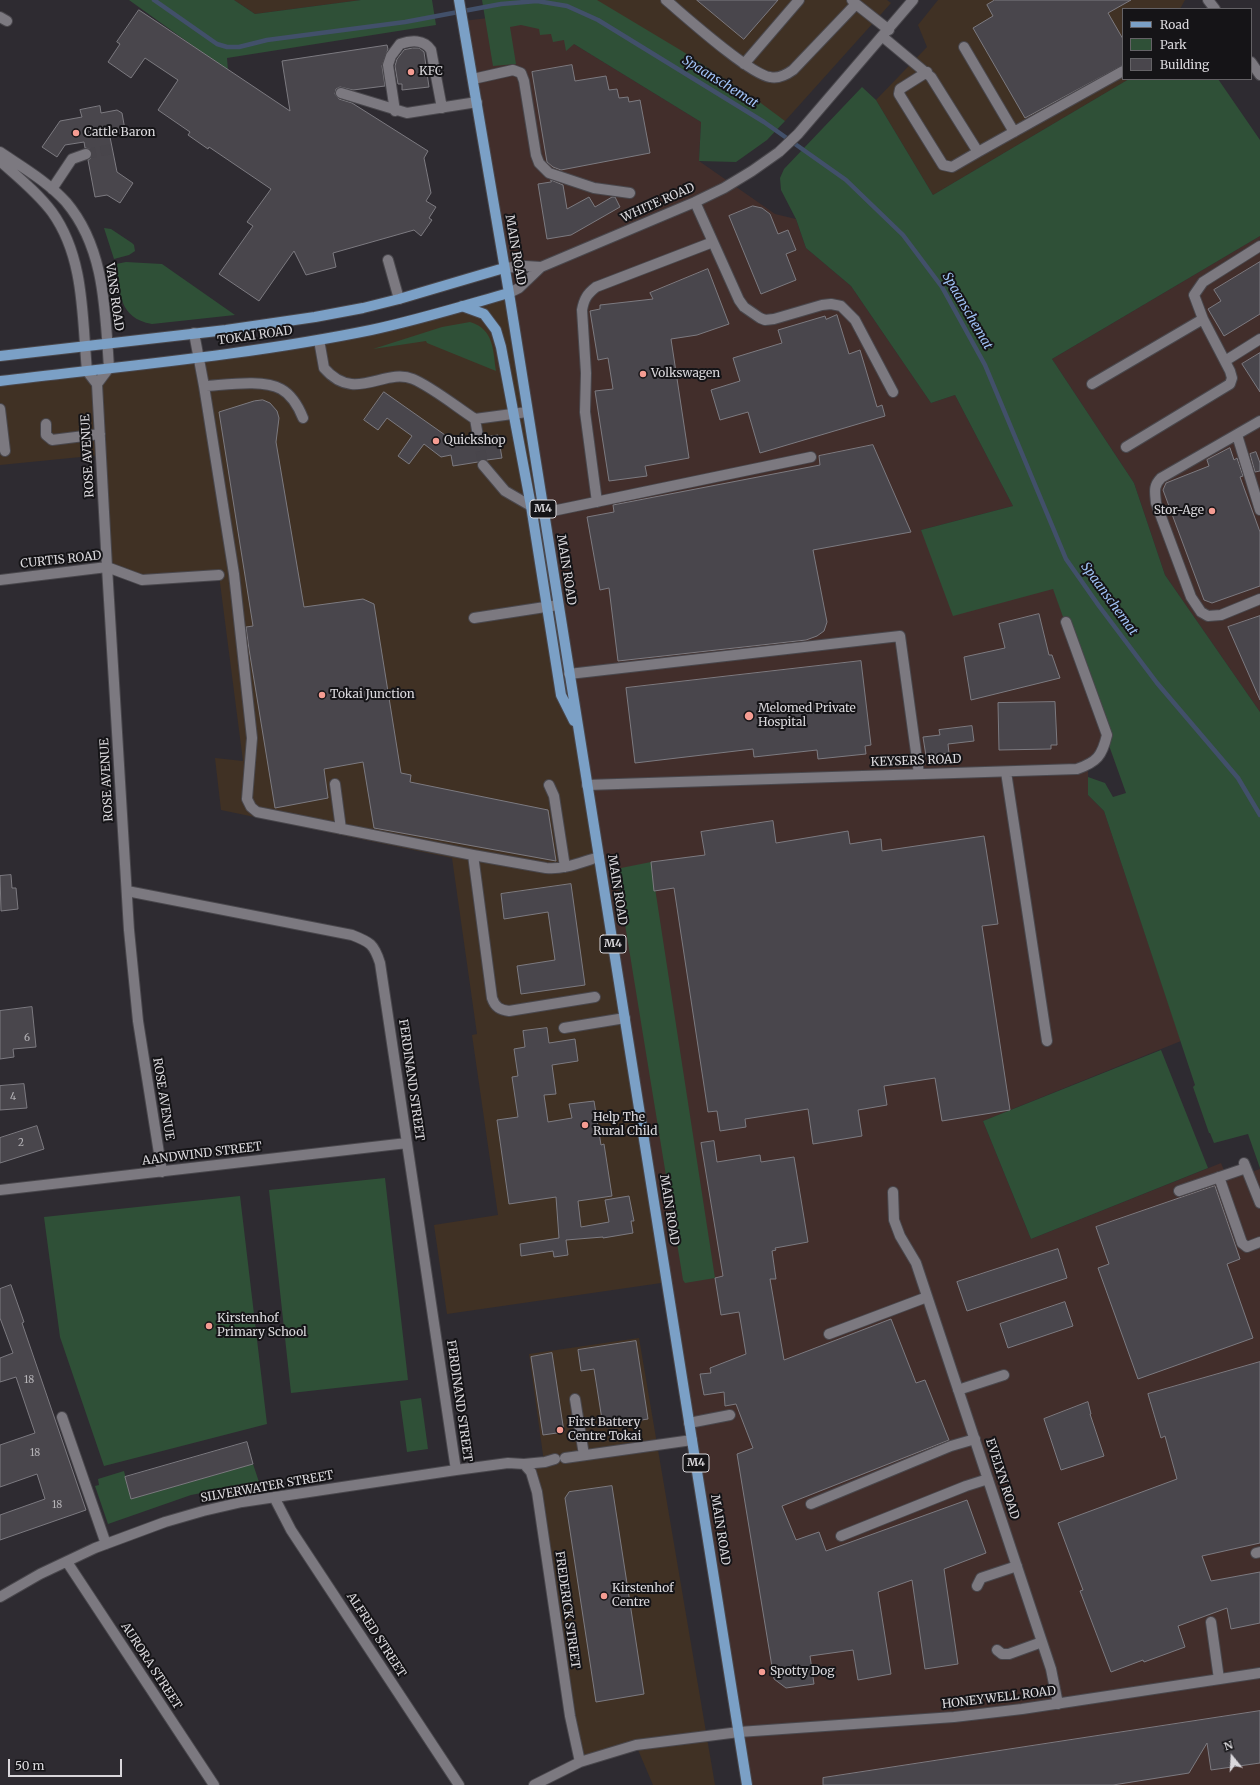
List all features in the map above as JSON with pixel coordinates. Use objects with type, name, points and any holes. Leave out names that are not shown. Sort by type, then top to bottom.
[{"type":"main road","name":"MAIN ROAD","points":[[460,1],[509,294],[747,1785]]},
{"type":"main road","name":"TOKAI ROAD","points":[[0,356],[315,318],[399,299],[504,268]]},
{"type":"main road","name":"TOKAI ROAD","points":[[0,381],[197,357],[319,340],[373,330],[509,294]]},
{"type":"main road","points":[[462,306],[484,314],[496,330],[501,347],[531,506],[561,695],[578,728]]},
{"type":"street","points":[[666,0],[744,64],[771,78],[789,73],[854,2],[927,72],[937,84],[978,152]]},
{"type":"street","points":[[744,64],[799,0]]},
{"type":"street","points":[[886,33],[913,0]]},
{"type":"street","name":"WHITE ROAD","points":[[509,294],[520,288],[541,267],[695,202],[741,178],[779,152],[798,134],[886,33]]},
{"type":"street","points":[[395,111],[388,65],[389,60],[400,44],[417,40],[425,43],[431,50],[442,108]]},
{"type":"street","points":[[964,47],[1014,132]]},
{"type":"street","points":[[1252,63],[1260,75]]},
{"type":"street","points":[[473,79],[513,70],[520,73],[524,81],[536,155],[543,169],[549,173],[594,188],[630,193]]},
{"type":"street","points":[[927,72],[900,89],[899,92],[931,147],[943,166],[946,167],[952,166],[1122,73]]},
{"type":"street","points":[[341,93],[395,111],[415,113],[477,102]]},
{"type":"street","name":"VANS ROAD","points":[[0,152],[52,189],[76,216],[93,249],[101,274],[109,368]]},
{"type":"street","points":[[52,189],[72,159],[86,154]]},
{"type":"street","points":[[0,161],[35,192],[52,212],[62,228],[72,251],[80,290],[87,371],[97,384],[109,368]]},
{"type":"street","points":[[0,168],[21,180]]},
{"type":"street","points":[[695,202],[739,300],[744,307],[760,318],[771,320],[822,305],[831,304],[841,306],[850,313],[855,320],[893,392]]},
{"type":"street","points":[[597,502],[584,398],[586,373],[582,310],[583,301],[586,296],[596,287],[713,242]]},
{"type":"street","points":[[1126,447],[1230,384],[1232,378],[1196,304],[1194,295],[1197,288],[1203,282],[1260,246]]},
{"type":"street","points":[[388,260],[399,299]]},
{"type":"street","name":"WHITE ROAD","points":[[504,268],[525,266],[541,267]]},
{"type":"street","points":[[1092,384],[1203,319]]},
{"type":"street","points":[[194,333],[232,559],[252,738],[247,800],[251,807],[257,812],[472,855],[546,868],[555,869],[599,858]]},
{"type":"street","points":[[1225,361],[1260,339]]},
{"type":"street","points":[[319,340],[324,368],[341,380],[356,385],[397,378],[414,379],[475,419],[527,412]]},
{"type":"street","name":"ROSE AVENUE","points":[[97,384],[106,567],[127,891],[138,1021],[162,1172]]},
{"type":"street","points":[[204,386],[264,384],[281,389],[298,406],[303,418]]},
{"type":"street","points":[[0,409],[5,451]]},
{"type":"street","points":[[475,419],[478,436]]},
{"type":"street","points":[[1260,421],[1161,478],[1155,484],[1156,502],[1191,597],[1201,612],[1208,616],[1221,615],[1260,599]]},
{"type":"street","points":[[46,424],[46,435],[52,440],[100,434]]},
{"type":"street","points":[[1237,435],[1260,510]]},
{"type":"street","points":[[483,465],[505,491],[544,512],[811,457]]},
{"type":"street","name":"CURTIS ROAD","points":[[0,580],[106,567],[142,580],[219,575]]},
{"type":"street","points":[[474,618],[558,605]]},
{"type":"street","name":"KEYSERS ROAD","points":[[587,785],[1077,769],[1088,765],[1098,758],[1104,749],[1107,735],[1066,622]]},
{"type":"street","points":[[569,674],[900,636],[919,774]]},
{"type":"street","points":[[1006,772],[1047,1040]]},
{"type":"street","points":[[335,784],[342,829]]},
{"type":"street","points":[[549,785],[554,796],[565,867]]},
{"type":"street","points":[[472,855],[492,998],[496,1006],[499,1009],[509,1010],[596,997]]},
{"type":"street","name":"FERDINAND STREET","points":[[127,891],[352,935],[367,941],[377,952],[380,963],[456,1470]]},
{"type":"street","points":[[564,1028],[625,1018]]},
{"type":"street","name":"AANDWIND STREET","points":[[0,1190],[407,1143]]},
{"type":"street","points":[[1179,1191],[1219,1177],[1245,1165],[1260,1203]]},
{"type":"street","points":[[1219,1177],[1242,1243],[1247,1247],[1260,1242]]},
{"type":"street","name":"EVELYN ROAD","points":[[894,1192],[894,1220],[900,1236],[916,1263],[1051,1669],[1058,1704]]},
{"type":"street","points":[[829,1334],[927,1297]]},
{"type":"street","points":[[958,1390],[1004,1375]]},
{"type":"street","points":[[575,1399],[584,1455]]},
{"type":"street","points":[[689,1423],[730,1415]]},
{"type":"street","points":[[62,1417],[106,1544]]},
{"type":"street","points":[[811,1504],[951,1446],[975,1439]]},
{"type":"street","name":"SILVERWATER STREET","points":[[0,1597],[40,1574],[106,1544],[165,1522],[203,1511],[274,1497],[456,1470],[508,1463],[524,1464],[692,1440]]},
{"type":"street","name":"FREDERICK STREET","points":[[524,1464],[532,1472],[537,1492],[570,1716],[580,1762]]},
{"type":"street","points":[[841,1536],[966,1486],[988,1479]]},
{"type":"street","name":"ALFRED STREET","points":[[274,1497],[291,1530],[460,1785]]},
{"type":"street","name":"AURORA STREET","points":[[67,1562],[214,1785]]},
{"type":"street","points":[[977,1586],[981,1578],[1017,1566]]},
{"type":"street","points":[[1211,1622],[1219,1680]]},
{"type":"street","points":[[997,1650],[1002,1654],[1009,1654],[1042,1642]]},
{"type":"street","name":"HONEYWELL ROAD","points":[[534,1785],[580,1762],[636,1745],[739,1732],[954,1718],[1058,1704],[1260,1673]]},
{"type":"shaded area","points":[[234,0],[361,0],[255,14]]},
{"type":"shaded area","points":[[576,0],[887,0],[891,3],[785,121]]},
{"type":"shaded area","points":[[938,0],[1185,0],[1181,8],[1122,8],[1122,80],[1127,80],[933,195],[876,100],[927,47],[918,25]]},
{"type":"shaded area","points":[[513,15],[574,44],[701,122],[699,161],[775,214],[796,219],[806,248],[851,286],[931,403],[955,395],[1013,506],[921,530],[1053,588],[1107,735],[1088,765],[1088,795],[1104,811],[1181,1041],[983,1121],[1031,1239],[1221,1163],[1228,1180],[1260,1169],[1260,1785],[747,1785],[463,21]]},
{"type":"shaded area","points":[[1260,236],[1260,712],[1165,575],[1134,483],[1052,359]]},
{"type":"shaded area","points":[[509,293],[668,1282],[447,1314],[434,1225],[498,1215],[472,1035],[477,1034],[452,858],[221,810],[215,758],[243,761],[219,575],[142,580],[107,567],[101,455],[0,465],[0,381],[319,340]]},
{"type":"shaded area","points":[[639,1338],[715,1785],[653,1785],[636,1745],[580,1762],[537,1492],[524,1464],[544,1462],[529,1354]]},
{"type":"green space","points":[[129,0],[234,0],[255,14],[361,0],[432,0],[436,25],[227,58],[228,71]]},
{"type":"green space","points":[[482,0],[597,0],[682,51],[754,98],[785,121],[767,140],[736,162],[699,161],[701,122],[574,44],[566,51],[564,40],[553,42],[551,34],[540,35],[539,29],[521,25],[510,27],[516,64],[493,66]]},
{"type":"green space","points":[[1127,80],[1219,80],[1260,140],[1260,236],[1052,359],[1134,483],[1165,575],[1260,712],[1260,1168],[1248,1134],[1214,1143],[1209,1133],[1193,1087],[1195,1085],[1104,811],[1088,795],[1088,777],[1105,783],[1113,797],[1126,793],[1053,589],[953,616],[921,530],[1013,506],[955,395],[931,403],[851,286],[806,248],[796,219],[781,190],[780,178],[784,169],[862,87],[876,100],[933,195]]},
{"type":"green space","points":[[104,228],[111,229],[132,243],[135,251],[129,255],[114,259]]},
{"type":"green space","points":[[126,262],[162,264],[235,315],[152,324],[141,321],[127,310],[120,294],[116,264]]},
{"type":"green space","points":[[470,322],[478,325],[488,335],[493,348],[496,371],[427,343],[426,341],[373,349],[442,327]]},
{"type":"green space","points":[[651,862],[715,1278],[685,1283],[683,1280],[616,869]]},
{"type":"green space","points":[[1161,1050],[1208,1168],[1031,1239],[983,1121]]},
{"type":"green space","points":[[385,1178],[408,1380],[291,1393],[269,1190]]},
{"type":"green space","points":[[240,1196],[267,1424],[104,1466],[60,1337],[44,1217]]},
{"type":"green space","points":[[421,1398],[428,1449],[407,1452],[400,1401]]},
{"type":"green space","points":[[253,1464],[259,1482],[191,1495],[108,1524],[95,1486],[99,1485],[98,1479],[124,1471],[131,1499]]},
{"type":"building","points":[[697,0],[778,0],[744,39]]},
{"type":"building","points":[[995,0],[1131,0],[1108,13],[1122,37],[1122,66],[1025,118],[973,28],[993,16],[987,5]]},
{"type":"building","points":[[139,10],[290,111],[282,61],[387,45],[388,49],[382,66],[385,86],[353,90],[340,87],[336,89],[335,94],[339,99],[352,103],[428,151],[424,158],[431,193],[426,201],[436,207],[429,218],[432,220],[421,236],[414,230],[333,253],[336,267],[306,275],[294,251],[259,301],[219,274],[253,226],[247,222],[271,189],[209,147],[208,149],[188,135],[190,132],[158,110],[178,80],[145,58],[131,78],[108,62],[120,44],[117,42]]},
{"type":"building","name":"KFC","points":[[419,48],[424,52],[429,87],[402,90],[402,84],[398,84],[395,66],[397,59],[404,50]]},
{"type":"building","points":[[572,65],[575,81],[606,76],[609,90],[617,89],[619,98],[628,97],[629,102],[640,100],[650,153],[561,170],[553,167],[547,162],[532,72]]},
{"type":"building","points":[[100,106],[101,113],[117,110],[122,113],[125,130],[122,135],[110,137],[117,172],[133,183],[120,203],[107,195],[95,197],[88,160],[91,158],[92,152],[90,149],[85,148],[84,142],[65,145],[57,157],[42,147],[60,121],[82,117],[80,110]]},
{"type":"building","points":[[551,180],[563,185],[567,209],[589,197],[595,207],[612,197],[615,197],[620,207],[571,235],[547,239],[538,184],[551,182]]},
{"type":"building","points":[[753,206],[762,208],[770,214],[778,234],[788,230],[796,250],[786,254],[796,280],[761,294],[729,216]]},
{"type":"building","points":[[1260,262],[1260,314],[1224,336],[1208,309],[1221,301],[1214,290]]},
{"type":"building","name":"Volkswagen","points":[[708,269],[729,324],[697,335],[671,339],[689,458],[645,466],[647,476],[609,481],[595,391],[613,389],[608,358],[598,360],[590,311],[600,309],[600,305],[653,299],[650,293]]},
{"type":"building","points":[[837,315],[849,354],[860,350],[877,407],[882,405],[885,416],[760,453],[748,412],[720,420],[711,390],[740,381],[733,358],[782,343],[778,330],[825,316],[826,319]]},
{"type":"building","points":[[1260,353],[1260,392],[1242,364]]},
{"type":"building","points":[[384,392],[455,442],[472,439],[479,442],[482,441],[484,437],[498,435],[502,458],[487,460],[482,459],[478,462],[453,466],[451,455],[441,457],[424,444],[409,464],[398,456],[412,436],[387,418],[378,430],[364,420]]},
{"type":"building","name":"Tokai Junction","points":[[263,400],[270,403],[277,411],[279,418],[276,442],[304,607],[363,599],[374,604],[401,773],[411,775],[410,782],[548,810],[556,861],[374,828],[363,762],[324,769],[328,798],[275,808],[246,627],[253,626],[219,412],[254,401]]},
{"type":"building","points":[[873,445],[911,532],[813,550],[827,622],[824,631],[817,636],[806,640],[618,661],[609,588],[600,590],[587,517],[614,512],[613,505],[820,465],[819,456]]},
{"type":"building","name":"Stor-Age","points":[[1230,448],[1234,460],[1237,458],[1243,476],[1240,477],[1260,532],[1260,586],[1212,603],[1204,600],[1163,490],[1166,483],[1209,466],[1207,460]]},
{"type":"building","points":[[1256,452],[1260,463],[1260,471],[1255,472],[1250,454]]},
{"type":"building","points":[[1039,614],[1049,655],[1052,655],[1060,678],[971,700],[964,657],[1005,648],[999,624]]},
{"type":"building","points":[[1260,616],[1260,700],[1228,627]]},
{"type":"building","name":"Melomed Private Hospital","points":[[861,661],[871,745],[865,746],[866,754],[818,759],[817,750],[754,757],[753,749],[635,763],[626,688]]},
{"type":"building","points":[[1055,702],[1057,745],[1051,745],[1051,749],[999,750],[998,703]]},
{"type":"building","points":[[972,726],[974,741],[948,744],[949,753],[926,756],[923,737],[940,735],[939,730]]},
{"type":"building","points":[[773,821],[776,843],[848,831],[850,844],[881,839],[882,851],[984,836],[998,924],[982,926],[1010,1110],[942,1121],[935,1078],[884,1086],[887,1105],[858,1110],[862,1136],[813,1144],[808,1109],[745,1119],[746,1127],[720,1131],[717,1111],[708,1112],[674,888],[654,891],[651,862],[705,855],[701,832]]},
{"type":"building","points":[[11,875],[12,888],[16,888],[18,909],[1,911],[0,876]]},
{"type":"building","points":[[571,884],[585,985],[521,994],[517,966],[555,960],[548,912],[504,919],[501,894]]},
{"type":"building","points":[[32,1007],[36,1047],[13,1049],[14,1057],[0,1059],[0,1011]]},
{"type":"building","points":[[547,1028],[549,1043],[575,1039],[578,1061],[552,1065],[556,1094],[544,1095],[548,1122],[572,1118],[569,1104],[594,1101],[601,1145],[604,1144],[612,1196],[578,1201],[581,1227],[609,1222],[605,1200],[629,1196],[634,1221],[631,1221],[633,1233],[603,1238],[566,1240],[568,1255],[554,1257],[553,1251],[521,1256],[520,1244],[559,1238],[556,1197],[509,1204],[497,1120],[518,1117],[512,1077],[518,1076],[514,1049],[525,1047],[523,1031]]},
{"type":"building","points":[[24,1084],[27,1108],[0,1110],[0,1086]]},
{"type":"building","points":[[37,1126],[44,1149],[0,1163],[0,1138]]},
{"type":"building","points":[[714,1141],[717,1162],[760,1155],[761,1162],[794,1157],[808,1242],[775,1248],[776,1250],[772,1251],[776,1279],[770,1279],[784,1360],[891,1319],[916,1383],[925,1380],[949,1440],[782,1506],[796,1540],[819,1532],[826,1551],[967,1500],[986,1553],[944,1569],[958,1664],[925,1669],[912,1580],[878,1592],[891,1674],[858,1680],[853,1650],[810,1656],[814,1684],[786,1688],[774,1679],[737,1454],[753,1448],[736,1404],[725,1406],[724,1392],[704,1395],[700,1374],[711,1373],[710,1368],[746,1354],[739,1312],[721,1315],[715,1278],[723,1276],[701,1143]]},
{"type":"building","points":[[1215,1186],[1240,1259],[1227,1264],[1253,1338],[1138,1379],[1098,1268],[1109,1264],[1096,1227]]},
{"type":"building","points":[[1058,1249],[1067,1278],[967,1311],[957,1282]]},
{"type":"building","points":[[11,1285],[24,1322],[22,1323],[86,1510],[0,1540],[0,1515],[45,1499],[37,1474],[0,1487],[0,1445],[35,1433],[16,1377],[0,1382],[0,1358],[13,1353],[0,1318],[0,1289]]},
{"type":"building","points":[[1065,1302],[1073,1326],[1008,1348],[1000,1324]]},
{"type":"building","points":[[636,1341],[648,1419],[603,1426],[594,1369],[581,1371],[578,1350]]},
{"type":"building","points":[[552,1353],[564,1432],[543,1435],[531,1357]]},
{"type":"building","points":[[1260,1362],[1260,1543],[1202,1556],[1211,1581],[1260,1572],[1260,1623],[1231,1629],[1227,1608],[1178,1626],[1185,1647],[1111,1672],[1080,1591],[1083,1590],[1058,1523],[1177,1479],[1165,1436],[1161,1438],[1148,1394]]},
{"type":"building","points":[[1088,1402],[1090,1414],[1104,1456],[1061,1470],[1044,1419]]},
{"type":"building","points":[[247,1442],[253,1464],[131,1499],[125,1477]]},
{"type":"building","name":"Kirstenhof Centre","points":[[612,1486],[644,1694],[596,1702],[565,1498],[569,1492]]},
{"type":"building","points":[[1260,1711],[1260,1763],[1211,1770],[1207,1743],[1189,1773],[1113,1785],[823,1785],[823,1778]]},
{"type":"waterway","name":"Spaanschemat","points":[[154,0],[217,44],[227,47],[239,47],[267,40],[405,22],[501,4],[537,1],[567,6],[598,20],[764,122],[846,180],[903,235],[942,287],[985,365],[1066,559],[1099,606],[1157,683],[1238,778],[1260,815]]},
{"type":"tunnel","points":[[86,154],[112,149]]},
{"type":"tunnel","points":[[478,436],[483,465]]},
{"type":"place","name":"KFC","points":[[411,72]]},
{"type":"place","name":"Cattle Baron","points":[[76,133]]},
{"type":"place","name":"Volkswagen","points":[[643,374]]},
{"type":"place","name":"Quickshop","points":[[436,441]]},
{"type":"place","name":"Stor-Age","points":[[1212,511]]},
{"type":"place","name":"Tokai Junction","points":[[322,695]]},
{"type":"place","name":"Melomed Private Hospital","points":[[749,716]]},
{"type":"place","name":"Help The Rural Child","points":[[585,1125]]},
{"type":"place","name":"Kirstenhof Primary School","points":[[209,1326]]},
{"type":"place","name":"First Battery Centre Tokai","points":[[560,1430]]},
{"type":"place","name":"Kirstenhof Centre","points":[[604,1596]]},
{"type":"place","name":"Spotty Dog","points":[[762,1672]]}]
